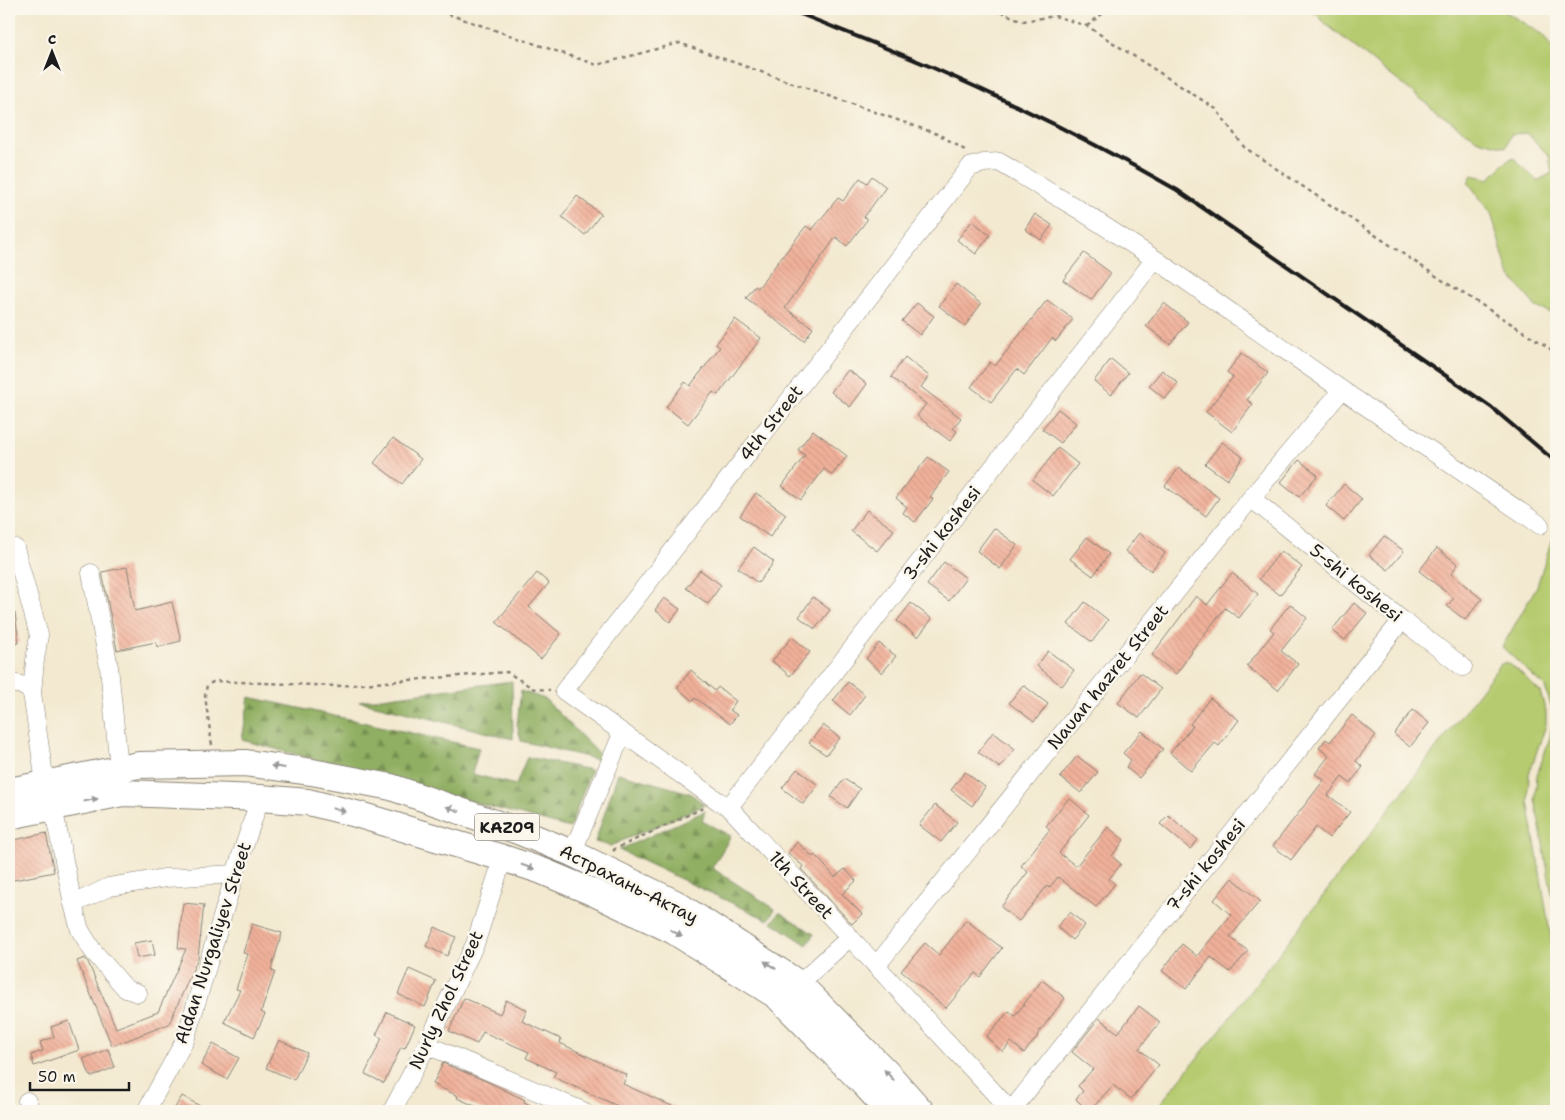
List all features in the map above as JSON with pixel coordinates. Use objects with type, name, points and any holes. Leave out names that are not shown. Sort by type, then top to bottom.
[{"type":"highway","name":"Астрахань-Актау","points":[[9,791],[49,795],[119,768],[139,765],[245,763],[312,772],[391,787],[518,831],[572,852],[675,903],[799,984],[888,1074],[921,1111]]},
{"type":"highway","points":[[308,802],[312,772]]},
{"type":"highway","name":"KAZ09","points":[[9,816],[49,795],[123,793],[260,798],[308,802],[356,814],[542,871],[592,892],[672,930],[777,996],[866,1086],[888,1111]]},
{"type":"street","points":[[984,163],[999,162],[1155,258],[1342,390],[1540,525]]},
{"type":"street","name":"4th Street","points":[[564,690],[970,167],[984,163]]},
{"type":"street","name":"3-shi koshesi","points":[[723,804],[1155,258]]},
{"type":"street","name":"Nauan hazret Street","points":[[876,966],[1251,498],[1342,390]]},
{"type":"street","name":"5-shi koshesi","points":[[1251,498],[1402,620],[1463,666]]},
{"type":"street","points":[[15,548],[39,635],[32,692],[49,795],[80,930],[93,951],[126,989],[138,993]]},
{"type":"street","points":[[91,573],[109,667],[119,768]]},
{"type":"street","name":"7-shi koshesi","points":[[1011,1111],[1402,620]]},
{"type":"street","points":[[9,684],[17,683],[26,686],[32,692]]},
{"type":"street","name":"1th Street","points":[[564,690],[622,734],[723,804],[850,937],[1011,1111]]},
{"type":"street","points":[[572,852],[622,734]]},
{"type":"street","name":"Aldan Nurgaliyev Street","points":[[146,1111],[185,1040],[260,798]]},
{"type":"street","name":"Nurly Zhol Street","points":[[392,1111],[427,1045],[475,944],[503,858]]},
{"type":"street","points":[[73,904],[109,887],[165,878],[235,874]]},
{"type":"street","points":[[799,984],[850,937]]},
{"type":"street","points":[[427,1045],[583,1111]]},
{"type":"path","points":[[433,9],[598,65],[679,43],[940,134],[984,163]]},
{"type":"path","points":[[992,9],[1023,21],[1055,16],[1088,26],[1216,109],[1244,147],[1556,354]]},
{"type":"path","points":[[1088,26],[1108,9]]},
{"type":"path","points":[[214,763],[205,696],[207,685],[215,681],[338,686],[507,672],[534,689],[564,690]]},
{"type":"path","points":[[603,867],[615,849],[723,804]]},
{"type":"green space","points":[[1311,9],[1501,9],[1543,35],[1556,54],[1556,315],[1536,307],[1508,273],[1491,213],[1468,182],[1472,175],[1489,179],[1513,157],[1537,181],[1552,173],[1549,156],[1527,133],[1511,134],[1506,147],[1478,140],[1440,114],[1327,25]]},
{"type":"green space","points":[[1556,535],[1556,917],[1535,799],[1537,775],[1550,737],[1554,715],[1545,687],[1502,647],[1537,586],[1552,539]]},
{"type":"green space","points":[[1505,662],[1518,670],[1540,692],[1546,711],[1546,725],[1529,774],[1528,801],[1556,968],[1556,1111],[1154,1111],[1221,1029],[1500,665]]},
{"type":"green space","points":[[512,681],[513,739],[359,701]]},
{"type":"green space","points":[[521,691],[545,699],[607,762],[521,741],[517,724]]},
{"type":"green space","points":[[249,697],[479,748],[472,774],[516,785],[527,757],[591,770],[570,828],[242,740]]},
{"type":"green space","points":[[618,773],[690,793],[705,805],[610,846],[595,842]]},
{"type":"green space","points":[[705,811],[702,821],[731,836],[712,868],[775,909],[768,920],[619,850]]},
{"type":"green space","points":[[779,912],[814,934],[807,945],[772,922]]},
{"type":"building","points":[[872,176],[886,187],[864,217],[867,220],[847,246],[836,237],[785,308],[813,328],[804,341],[746,298],[755,286],[758,288],[806,226],[812,230],[838,198],[843,201],[860,178],[867,183]]},
{"type":"building","points":[[577,196],[601,214],[585,235],[562,217]]},
{"type":"building","points":[[1035,214],[1052,225],[1041,240],[1025,229]]},
{"type":"building","points":[[972,221],[990,235],[976,254],[957,240]]},
{"type":"building","points":[[1084,253],[1111,273],[1091,300],[1063,280]]},
{"type":"building","points":[[956,284],[981,304],[965,326],[939,306]]},
{"type":"building","points":[[1047,300],[1073,319],[1056,341],[1052,338],[1024,375],[1017,369],[991,402],[971,387],[990,362],[995,366]]},
{"type":"building","points":[[917,303],[934,316],[920,335],[902,321]]},
{"type":"building","points":[[1164,303],[1188,322],[1170,344],[1146,326]]},
{"type":"building","points":[[735,319],[761,338],[718,395],[713,392],[688,424],[666,407],[685,382],[690,386],[720,347],[716,344]]},
{"type":"building","points":[[1242,353],[1268,373],[1247,400],[1253,404],[1232,432],[1206,412],[1233,377],[1227,372]]},
{"type":"building","points":[[905,357],[929,376],[921,387],[961,418],[953,428],[957,431],[950,441],[917,416],[926,404],[891,377]]},
{"type":"building","points":[[1111,359],[1128,373],[1111,395],[1094,381]]},
{"type":"building","points":[[848,370],[867,384],[850,407],[831,392]]},
{"type":"building","points":[[1162,370],[1178,383],[1165,399],[1149,386]]},
{"type":"building","points":[[1058,409],[1076,423],[1061,443],[1042,429]]},
{"type":"building","points":[[813,430],[847,456],[832,475],[824,469],[801,500],[782,486],[805,455],[798,450]]},
{"type":"building","points":[[393,438],[421,459],[402,484],[374,463]]},
{"type":"building","points":[[1222,442],[1243,457],[1227,480],[1205,464]]},
{"type":"building","points":[[1058,448],[1078,464],[1053,496],[1033,480]]},
{"type":"building","points":[[928,457],[949,472],[930,497],[933,499],[915,522],[903,513],[907,507],[896,498]]},
{"type":"building","points":[[1299,460],[1318,475],[1299,497],[1281,482]]},
{"type":"building","points":[[1179,468],[1219,498],[1206,516],[1165,486]]},
{"type":"building","points":[[1344,484],[1362,499],[1344,521],[1326,506]]},
{"type":"building","points":[[756,493],[786,514],[770,537],[740,516]]},
{"type":"building","points":[[867,510],[894,530],[877,551],[851,531]]},
{"type":"building","points":[[994,528],[1017,545],[1000,569],[977,551]]},
{"type":"building","points":[[1139,533],[1165,553],[1151,571],[1125,551]]},
{"type":"building","points":[[1384,536],[1404,551],[1388,570],[1369,555]]},
{"type":"building","points":[[1087,537],[1109,554],[1093,576],[1070,559]]},
{"type":"building","points":[[754,547],[774,562],[758,583],[738,568]]},
{"type":"building","points":[[1437,548],[1458,564],[1451,574],[1482,599],[1465,620],[1447,606],[1454,598],[1419,571]]},
{"type":"building","points":[[1281,551],[1302,567],[1280,595],[1259,579]]},
{"type":"building","points":[[944,562],[966,578],[949,601],[927,585]]},
{"type":"building","points":[[127,567],[135,611],[172,602],[181,641],[157,647],[156,642],[117,650],[102,572]]},
{"type":"building","points":[[700,570],[721,585],[708,604],[686,588]]},
{"type":"building","points":[[537,573],[549,583],[529,607],[561,634],[541,659],[496,622]]},
{"type":"building","points":[[1232,573],[1258,594],[1239,618],[1225,608],[1191,651],[1176,674],[1152,655],[1196,596],[1207,605]]},
{"type":"building","points":[[813,597],[830,610],[815,629],[799,617]]},
{"type":"building","points":[[664,598],[680,609],[670,622],[655,610]]},
{"type":"building","points":[[1085,602],[1108,620],[1092,642],[1068,624]]},
{"type":"building","points":[[911,603],[932,619],[918,637],[897,621]]},
{"type":"building","points":[[1354,603],[1367,613],[1345,640],[1332,630]]},
{"type":"building","points":[[1290,604],[1307,618],[1281,651],[1298,664],[1278,690],[1247,666],[1274,632],[1270,629]]},
{"type":"building","points":[[9,613],[15,613],[19,643],[9,645]]},
{"type":"building","points":[[792,637],[810,652],[790,676],[772,661]]},
{"type":"building","points":[[879,643],[896,656],[882,673],[866,659]]},
{"type":"building","points":[[1048,651],[1074,670],[1062,686],[1037,666]]},
{"type":"building","points":[[691,670],[715,691],[718,687],[736,701],[730,710],[737,715],[730,724],[695,698],[693,701],[677,688]]},
{"type":"building","points":[[1140,673],[1161,689],[1139,718],[1118,703]]},
{"type":"building","points":[[848,682],[865,695],[850,715],[833,701]]},
{"type":"building","points":[[1023,685],[1048,704],[1034,722],[1009,703]]},
{"type":"building","points":[[1210,698],[1239,720],[1219,746],[1215,743],[1191,771],[1170,753],[1193,726],[1190,724]]},
{"type":"building","points":[[1413,710],[1429,723],[1410,747],[1394,734]]},
{"type":"building","points":[[1352,715],[1376,735],[1356,761],[1363,767],[1350,783],[1342,777],[1328,795],[1350,812],[1329,838],[1316,827],[1291,860],[1273,846],[1324,780],[1315,774],[1329,756],[1319,748],[1326,739],[1330,742]]},
{"type":"building","points":[[823,725],[840,738],[826,755],[809,743]]},
{"type":"building","points":[[1142,731],[1163,749],[1139,778],[1126,767],[1131,760],[1123,753]]},
{"type":"building","points":[[993,732],[1015,749],[1000,768],[978,752]]},
{"type":"building","points":[[1077,756],[1098,772],[1081,793],[1060,777]]},
{"type":"building","points":[[797,769],[818,785],[803,804],[782,788]]},
{"type":"building","points":[[965,772],[985,787],[972,806],[951,790]]},
{"type":"building","points":[[844,779],[860,789],[847,808],[831,797]]},
{"type":"building","points":[[1069,798],[1089,815],[1059,853],[1076,866],[1108,827],[1124,840],[1112,856],[1121,864],[1109,879],[1115,884],[1096,907],[1058,877],[1049,888],[1047,886],[1019,921],[1001,907],[1028,872],[1021,866],[1050,829],[1046,826]]},
{"type":"building","points":[[935,805],[957,822],[941,842],[919,825]]},
{"type":"building","points":[[1168,815],[1198,840],[1190,849],[1160,824]]},
{"type":"building","points":[[46,833],[54,872],[9,881],[9,841]]},
{"type":"building","points":[[797,842],[813,857],[815,855],[835,877],[845,869],[856,881],[842,894],[862,914],[852,924],[801,869],[803,866],[788,853]]},
{"type":"building","points":[[1232,878],[1260,901],[1230,937],[1248,951],[1230,972],[1211,957],[1186,989],[1162,971],[1182,944],[1197,956],[1231,915],[1214,900]]},
{"type":"building","points":[[183,903],[204,905],[198,958],[169,1024],[112,1046],[77,961],[85,958],[88,962],[116,1028],[158,1012],[186,949],[178,948]]},
{"type":"building","points":[[1070,912],[1085,925],[1072,940],[1057,927]]},
{"type":"building","points":[[966,920],[1002,948],[980,977],[975,973],[946,1008],[901,971],[925,943],[939,955]]},
{"type":"building","points":[[252,924],[282,933],[271,970],[275,972],[261,1012],[265,1014],[254,1037],[224,1022],[240,990],[236,989],[248,954],[243,953]]},
{"type":"building","points":[[435,927],[456,937],[447,956],[426,946]]},
{"type":"building","points":[[152,940],[155,955],[137,958],[134,943]]},
{"type":"building","points":[[409,969],[436,981],[425,1007],[398,994]]},
{"type":"building","points":[[1042,980],[1065,998],[1024,1053],[1011,1042],[1003,1052],[986,1037],[1009,1011],[1015,1016]]},
{"type":"building","points":[[464,998],[500,1014],[506,1000],[527,1010],[522,1021],[561,1039],[560,1043],[627,1075],[623,1084],[683,1111],[629,1111],[553,1077],[556,1072],[526,1058],[529,1052],[483,1032],[477,1044],[449,1031]]},
{"type":"building","points":[[1139,1006],[1160,1022],[1139,1049],[1159,1065],[1131,1099],[1113,1085],[1090,1111],[1077,1111],[1082,1105],[1076,1099],[1083,1091],[1078,1086],[1093,1069],[1072,1052],[1099,1018],[1118,1033]]},
{"type":"building","points":[[387,1012],[415,1025],[405,1048],[401,1047],[384,1083],[365,1074],[382,1038],[376,1035]]},
{"type":"building","points":[[69,1021],[79,1050],[34,1066],[31,1055],[43,1051],[40,1042],[54,1037],[51,1027]]},
{"type":"building","points":[[279,1040],[307,1053],[294,1080],[266,1068]]},
{"type":"building","points":[[213,1044],[239,1058],[227,1079],[201,1065]]},
{"type":"building","points":[[108,1049],[115,1067],[91,1077],[83,1059]]},
{"type":"building","points":[[443,1063],[486,1081],[543,1111],[486,1111],[457,1098],[458,1096],[433,1084]]},
{"type":"building","points":[[182,1096],[209,1111],[173,1111]]},
{"type":"railway","points":[[788,9],[912,59],[992,95],[1086,140],[1177,190],[1491,407],[1556,462]]}]
